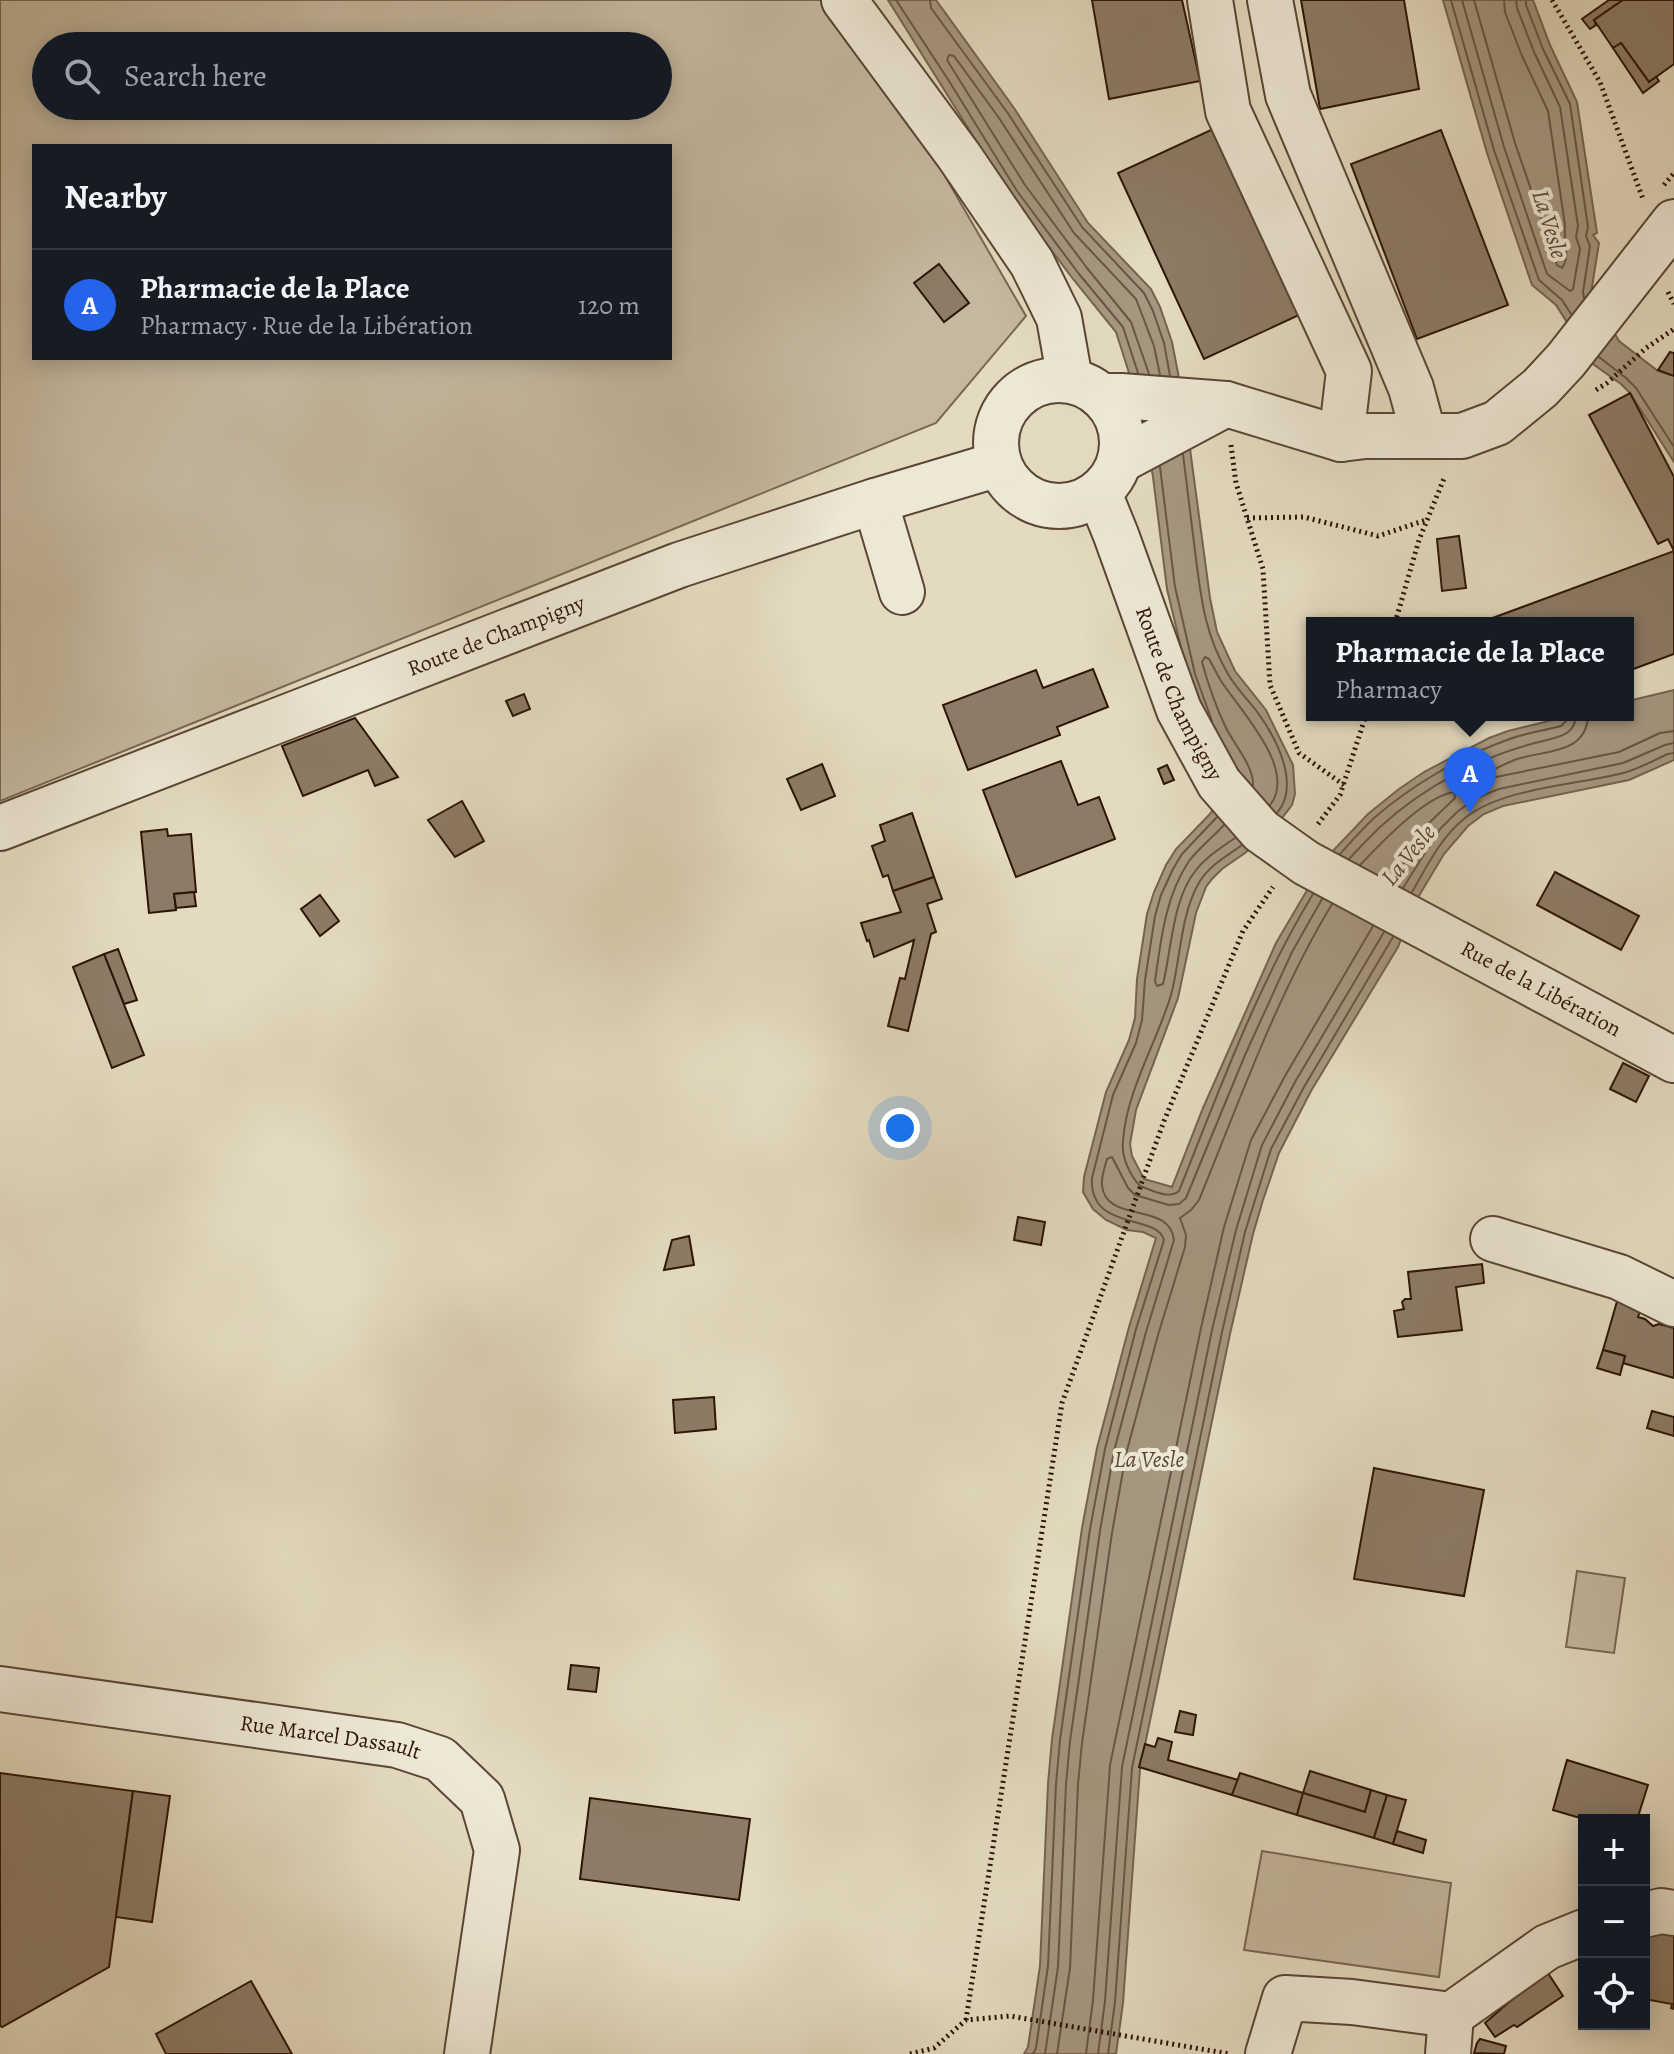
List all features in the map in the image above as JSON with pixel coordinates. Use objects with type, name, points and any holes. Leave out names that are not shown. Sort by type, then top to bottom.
[{"type":"street","points":[[844,0],[959,156],[1032,263],[1098,391],[1113,410],[1121,427],[1121,466]]},
{"type":"street","points":[[1210,0],[1228,111],[1349,371],[1341,439]]},
{"type":"street","points":[[1270,0],[1288,95],[1411,388],[1443,436]]},
{"type":"street","points":[[1226,404],[1121,466],[1082,503],[1062,507],[1042,505],[1023,496],[1008,482],[999,464],[995,445],[998,425],[1007,406],[1019,393],[1035,384],[1052,380],[1098,391],[1226,404],[1341,439],[1443,436],[1497,423],[1540,388],[1566,360],[1628,280],[1660,215]]},
{"type":"street","name":"Route de Champigny","points":[[0,828],[679,565],[999,464]]},
{"type":"street","name":"Route de Champigny","points":[[1121,466],[1116,535],[1179,710],[1219,783],[1288,850]]},
{"type":"street","points":[[875,501],[902,592]]},
{"type":"street","name":"Rue de la Libération","points":[[1288,850],[1674,1060]]},
{"type":"street","points":[[1493,1239],[1619,1277],[1674,1304]]},
{"type":"street","name":"Rue Marcel Dassault","points":[[0,1689],[397,1745],[440,1759],[496,1792],[497,1850],[467,2054]]},
{"type":"street","points":[[1650,1914],[1674,1913]]},
{"type":"street","points":[[1268,2054],[1285,1998],[1352,2002],[1449,2035],[1547,1947],[1578,1934]]},
{"type":"path","points":[[1552,0],[1600,82],[1660,215]]},
{"type":"path","points":[[1607,383],[1646,348],[1674,329]]},
{"type":"path","points":[[1226,404],[1236,483],[1263,569],[1270,685],[1299,753],[1344,785]]},
{"type":"path","points":[[1397,617],[1427,519],[1443,436]]},
{"type":"path","points":[[1247,518],[1304,517],[1378,536],[1427,519]]},
{"type":"path","points":[[966,2020],[1062,1403],[1164,1121],[1243,931],[1288,850],[1340,795],[1364,721]]},
{"type":"path","points":[[910,2054],[934,2048],[966,2020],[1010,2016],[1232,2054]]},
{"type":"shaded area","points":[[0,0],[843,0],[1026,316],[936,423],[0,801]]},
{"type":"shaded area","points":[[1577,1571],[1625,1578],[1614,1653],[1566,1647]]},
{"type":"shaded area","points":[[1262,1851],[1451,1883],[1439,1977],[1244,1950]]},
{"type":"water","name":"La Vesle","points":[[888,0],[936,0],[1014,108],[1088,223],[1151,289],[1172,342],[1184,404],[1217,632],[1235,671],[1266,710],[1293,765],[1295,794],[1292,805],[1278,823],[1212,879],[1196,913],[1178,998],[1136,1110],[1130,1144],[1132,1156],[1144,1179],[1172,1187],[1203,1108],[1276,943],[1326,858],[1368,814],[1424,772],[1489,738],[1549,721],[1634,721],[1634,700],[1674,690],[1674,760],[1629,780],[1503,806],[1484,814],[1468,826],[1444,854],[1414,904],[1398,947],[1311,1091],[1279,1153],[1253,1234],[1230,1334],[1140,1769],[1123,2003],[1116,2054],[1024,2054],[1028,2047],[1040,1966],[1052,1739],[1082,1528],[1097,1448],[1156,1238],[1127,1230],[1106,1220],[1093,1209],[1083,1192],[1084,1177],[1106,1092],[1129,1040],[1135,1018],[1137,979],[1147,914],[1154,892],[1176,849],[1209,815],[1236,780],[1188,677],[1167,589],[1143,417],[1116,332],[1010,195]]},
{"type":"water","name":"La Vesle","points":[[1443,0],[1533,0],[1577,102],[1597,233],[1593,235],[1599,243],[1591,293],[1619,341],[1658,371],[1674,376],[1674,462],[1630,393],[1593,364],[1556,305],[1532,285],[1487,153]]},
{"type":"building","points":[[1092,0],[1182,0],[1200,81],[1109,99]]},
{"type":"building","points":[[1301,0],[1404,0],[1419,89],[1320,109]]},
{"type":"building","points":[[1609,0],[1623,0],[1594,20],[1596,25],[1590,29],[1582,19]]},
{"type":"building","points":[[1623,0],[1674,0],[1674,64],[1649,82],[1621,43],[1613,48],[1594,20]]},
{"type":"building","points":[[1621,43],[1649,82],[1656,77],[1659,81],[1643,93],[1613,48]]},
{"type":"building","points":[[1213,129],[1299,315],[1204,359],[1118,173]]},
{"type":"building","points":[[1441,130],[1508,305],[1417,339],[1351,164]]},
{"type":"building","points":[[939,264],[969,303],[944,322],[914,283]]},
{"type":"building","points":[[1670,352],[1674,353],[1674,376],[1658,370]]},
{"type":"building","points":[[1630,393],[1674,477],[1674,551],[1668,539],[1658,544],[1589,415]]},
{"type":"building","points":[[1459,536],[1466,588],[1442,591],[1437,539]]},
{"type":"building","points":[[1674,551],[1674,654],[1634,669],[1634,617],[1495,617]]},
{"type":"building","points":[[1093,669],[1108,707],[1057,727],[1060,735],[968,770],[943,705],[1036,670],[1043,688]]},
{"type":"building","points":[[524,694],[530,709],[513,716],[506,701]]},
{"type":"building","points":[[355,718],[398,777],[375,786],[368,770],[303,796],[282,746]]},
{"type":"building","points":[[1061,761],[1078,805],[1099,797],[1115,839],[1016,877],[983,790]]},
{"type":"building","points":[[822,764],[835,796],[801,810],[787,779]]},
{"type":"building","points":[[1167,765],[1174,780],[1164,784],[1158,769]]},
{"type":"building","points":[[462,801],[484,841],[455,857],[428,820]]},
{"type":"building","points":[[912,813],[934,877],[893,891],[888,875],[883,877],[872,846],[885,841],[880,825]]},
{"type":"building","points":[[167,829],[168,836],[191,834],[196,892],[174,894],[176,910],[149,913],[141,832]]},
{"type":"building","points":[[1555,872],[1639,916],[1621,950],[1537,905]]},
{"type":"building","points":[[934,877],[942,899],[927,904],[936,932],[931,934],[908,1031],[888,1026],[900,978],[905,979],[914,940],[874,957],[861,923],[901,912],[893,891]]},
{"type":"building","points":[[194,892],[196,906],[176,908],[174,894]]},
{"type":"building","points":[[320,895],[339,921],[320,936],[301,909]]},
{"type":"building","points":[[118,949],[137,1000],[124,1004],[104,954]]},
{"type":"building","points":[[104,954],[144,1055],[112,1068],[73,967]]},
{"type":"building","points":[[1623,1063],[1649,1076],[1636,1102],[1610,1089]]},
{"type":"building","points":[[1018,1217],[1045,1222],[1041,1245],[1014,1240]]},
{"type":"building","points":[[689,1236],[694,1265],[664,1270],[672,1240]]},
{"type":"building","points":[[1482,1264],[1484,1283],[1456,1287],[1462,1330],[1398,1337],[1394,1311],[1404,1309],[1402,1302],[1411,1299],[1408,1272]]},
{"type":"building","points":[[1620,1291],[1644,1299],[1638,1317],[1653,1326],[1659,1324],[1674,1328],[1674,1378],[1623,1363],[1625,1356],[1603,1350]]},
{"type":"building","points":[[1603,1350],[1625,1356],[1620,1375],[1597,1368]]},
{"type":"building","points":[[714,1397],[716,1429],[675,1433],[673,1400]]},
{"type":"building","points":[[1652,1411],[1674,1417],[1674,1436],[1647,1428]]},
{"type":"building","points":[[1374,1468],[1484,1490],[1464,1596],[1354,1579]]},
{"type":"building","points":[[571,1665],[599,1668],[596,1692],[568,1689]]},
{"type":"building","points":[[1180,1711],[1196,1715],[1193,1735],[1175,1732]]},
{"type":"building","points":[[1158,1738],[1172,1742],[1168,1760],[1238,1780],[1232,1795],[1139,1767],[1145,1744],[1155,1747]]},
{"type":"building","points":[[1567,1760],[1648,1785],[1639,1814],[1578,1814],[1578,1817],[1553,1810]]},
{"type":"building","points":[[1310,1771],[1371,1790],[1365,1812],[1303,1793]]},
{"type":"building","points":[[0,1773],[133,1791],[109,1967],[2,2027],[0,2026]]},
{"type":"building","points":[[1240,1773],[1303,1793],[1297,1815],[1232,1795]]},
{"type":"building","points":[[1371,1790],[1387,1795],[1374,1838],[1297,1815],[1303,1793],[1365,1812]]},
{"type":"building","points":[[133,1791],[170,1796],[152,1922],[116,1917]]},
{"type":"building","points":[[1387,1795],[1406,1800],[1393,1844],[1374,1838]]},
{"type":"building","points":[[590,1798],[750,1819],[739,1900],[580,1879]]},
{"type":"building","points":[[1397,1831],[1426,1840],[1423,1853],[1393,1844]]},
{"type":"building","points":[[1674,1928],[1674,2009],[1671,2008],[1672,2004],[1650,2000],[1650,1931]]},
{"type":"building","points":[[1546,1970],[1563,1996],[1517,2027],[1514,2025],[1495,2037],[1485,2023]]},
{"type":"building","points":[[251,1981],[292,2054],[166,2054],[156,2034]]},
{"type":"building","points":[[1480,2039],[1506,2046],[1504,2054],[1474,2053]]},
{"type":"place","name":"Pharmacie de la Place","points":[[1470,813]]}]
